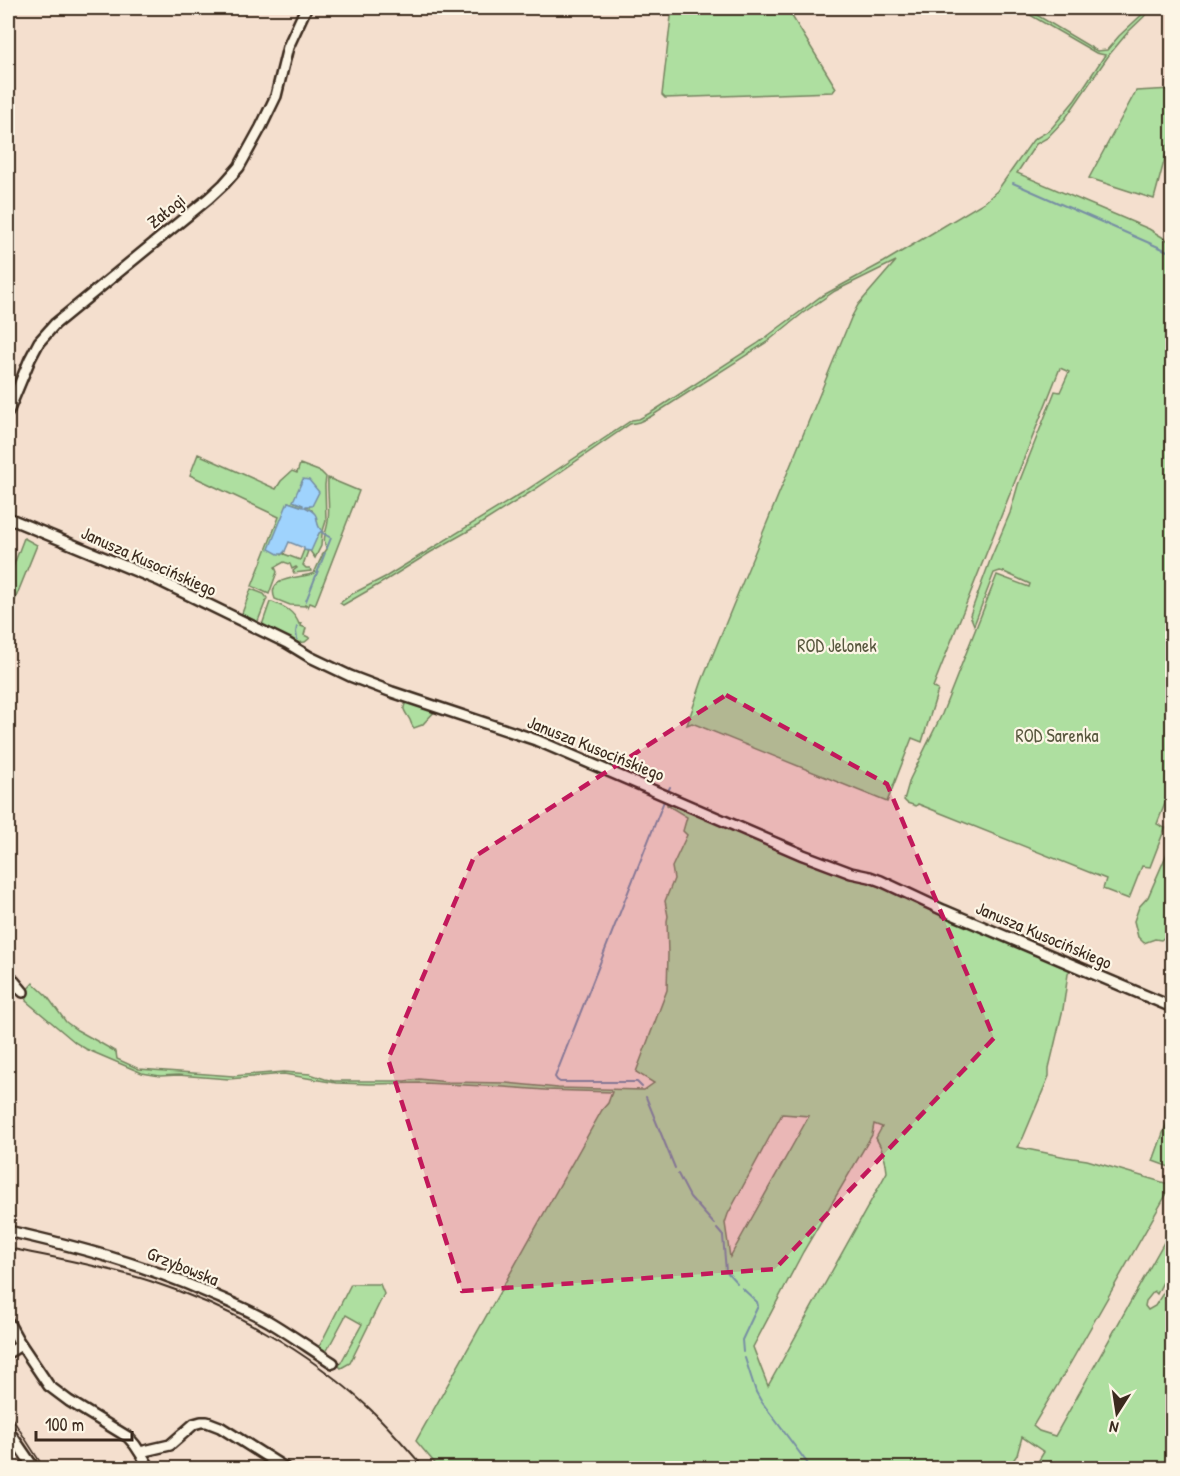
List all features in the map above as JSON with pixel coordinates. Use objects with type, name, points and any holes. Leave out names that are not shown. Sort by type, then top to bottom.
[{"type":"street","name":"Załogi","points":[[8,412],[39,342],[55,324],[209,198],[225,184],[238,167],[271,108],[288,47],[306,8]]},
{"type":"street","name":"Janusza Kusocińskiego","points":[[8,518],[158,580],[350,676],[536,740],[803,855],[851,873],[881,881],[953,915],[1173,1007]]},
{"type":"street","points":[[8,974],[24,992]]},
{"type":"street","name":"Grzybowska","points":[[8,1231],[71,1245],[170,1276],[267,1320],[333,1364]]},
{"type":"street","points":[[8,1322],[49,1386],[128,1437],[150,1468]]},
{"type":"street","points":[[8,1353],[21,1345]]},
{"type":"street","points":[[140,1452],[170,1445],[194,1424],[207,1422],[220,1427],[285,1468]]},
{"type":"street","points":[[8,1430],[34,1468]]},
{"type":"highlighted area","points":[[726,695],[887,784],[994,1038],[775,1269],[462,1291],[388,1059],[474,857]]},
{"type":"green space","points":[[672,8],[787,8],[836,88],[833,92],[665,98],[662,95]]},
{"type":"green space","points":[[1018,8],[1025,8],[1097,51],[1107,50],[1149,8],[1153,8],[1128,32],[1109,55],[1065,119],[1047,138],[1036,144],[1017,173],[1149,229],[1172,243],[1172,797],[1168,796],[1157,824],[1165,828],[1150,867],[1142,866],[1129,899],[1103,889],[1106,879],[904,800],[910,779],[942,714],[997,575],[1029,587],[1030,584],[1004,572],[994,573],[974,625],[970,615],[1010,513],[1018,485],[1055,391],[1060,392],[1069,372],[1060,368],[933,687],[938,690],[922,742],[912,738],[887,802],[692,723],[687,725],[702,681],[851,318],[858,305],[896,261],[835,291],[767,342],[650,417],[630,424],[477,526],[343,605],[340,603],[522,493],[632,420],[652,412],[757,344],[820,297],[986,201],[997,191],[1033,140],[1050,130],[1075,100],[1105,55],[1096,53]]},
{"type":"green space","points":[[1172,89],[1172,132],[1154,199],[1089,178],[1136,91]]},
{"type":"green space","points":[[198,454],[276,489],[292,471],[297,473],[300,464],[321,472],[326,477],[326,521],[321,546],[315,558],[310,551],[319,533],[312,510],[305,508],[310,507],[293,501],[304,505],[303,507],[288,502],[282,554],[285,551],[284,554],[300,560],[304,550],[308,551],[303,565],[311,571],[294,573],[293,571],[297,568],[292,569],[290,564],[284,562],[275,567],[277,572],[269,594],[252,586],[279,517],[190,475]]},
{"type":"green space","points":[[328,478],[359,491],[315,605],[310,603],[308,607],[305,604],[305,606],[290,605],[275,599],[273,591],[280,582],[314,573],[327,549],[324,539],[329,516]]},
{"type":"green space","points":[[24,538],[37,545],[8,617],[8,580]]},
{"type":"green space","points":[[251,589],[264,594],[267,598],[256,626],[241,616]]},
{"type":"green space","points":[[270,602],[292,613],[299,624],[302,623],[301,626],[306,628],[304,635],[310,638],[305,642],[293,643],[261,628]]},
{"type":"green space","points":[[409,700],[437,709],[422,725],[414,728],[404,710]]},
{"type":"green space","points":[[667,799],[874,881],[1071,968],[1049,1076],[1017,1147],[1087,1160],[1172,1185],[1172,1188],[1033,1426],[1039,1431],[1055,1436],[1172,1228],[1172,1264],[1157,1294],[1154,1291],[1145,1306],[1148,1310],[1155,1306],[1172,1279],[1172,1468],[1034,1468],[1044,1452],[1022,1437],[1017,1455],[1008,1468],[439,1468],[416,1441],[608,1103],[612,1092],[424,1083],[336,1083],[284,1074],[229,1079],[160,1076],[142,1073],[86,1049],[26,1001],[25,992],[33,983],[47,996],[66,1022],[116,1052],[117,1059],[139,1069],[233,1076],[283,1072],[310,1074],[334,1081],[419,1079],[558,1088],[644,1090],[654,1083],[636,1072],[667,990],[668,916],[665,901],[674,879],[672,867],[687,835],[683,831],[687,817],[667,805]],"holes":[[[782,1114],[809,1116],[730,1257],[725,1223],[728,1214]],[[874,1124],[882,1127],[876,1138],[884,1155],[887,1172],[768,1386],[753,1347],[803,1252],[872,1135]]]},
{"type":"green space","points":[[1172,846],[1172,921],[1166,936],[1161,940],[1155,939],[1144,943],[1138,937],[1134,921],[1139,907],[1148,897]]},
{"type":"green space","points":[[1172,1099],[1172,1168],[1153,1161],[1167,1122]]},
{"type":"green space","points":[[351,1284],[380,1284],[384,1294],[350,1363],[341,1368],[339,1366],[362,1324],[346,1315],[324,1356],[317,1351]]},
{"type":"water","points":[[303,479],[309,480],[319,492],[312,506],[305,507],[314,513],[322,531],[311,551],[289,542],[285,551],[278,554],[269,549],[288,502],[303,507],[293,501]]},
{"type":"waterway","points":[[1013,183],[1172,253]]},
{"type":"waterway","points":[[321,532],[331,538],[327,548]]},
{"type":"waterway","points":[[306,601],[325,553]]},
{"type":"waterway","points":[[297,627],[297,639]]},
{"type":"waterway","points":[[668,791],[670,787]]},
{"type":"waterway","points":[[642,1087],[637,1082],[560,1082],[555,1077],[664,801]]},
{"type":"waterway","points":[[646,1097],[675,1168]]},
{"type":"waterway","points":[[678,1174],[690,1197],[714,1224]]},
{"type":"waterway","points":[[717,1229],[723,1236],[726,1271],[737,1283]]},
{"type":"waterway","points":[[742,1288],[757,1302],[758,1306],[742,1340],[743,1352]]},
{"type":"waterway","points":[[745,1358],[761,1401],[811,1468]]},
{"type":"tram line","points":[[8,1412],[44,1468]]},
{"type":"railway","points":[[8,1248],[150,1281],[238,1317],[294,1349],[345,1387],[384,1423],[424,1468]]},
{"type":"park label","name":"ROD Jelonek","points":[[837,645]]},
{"type":"park label","name":"ROD Sarenka","points":[[1057,735]]}]
